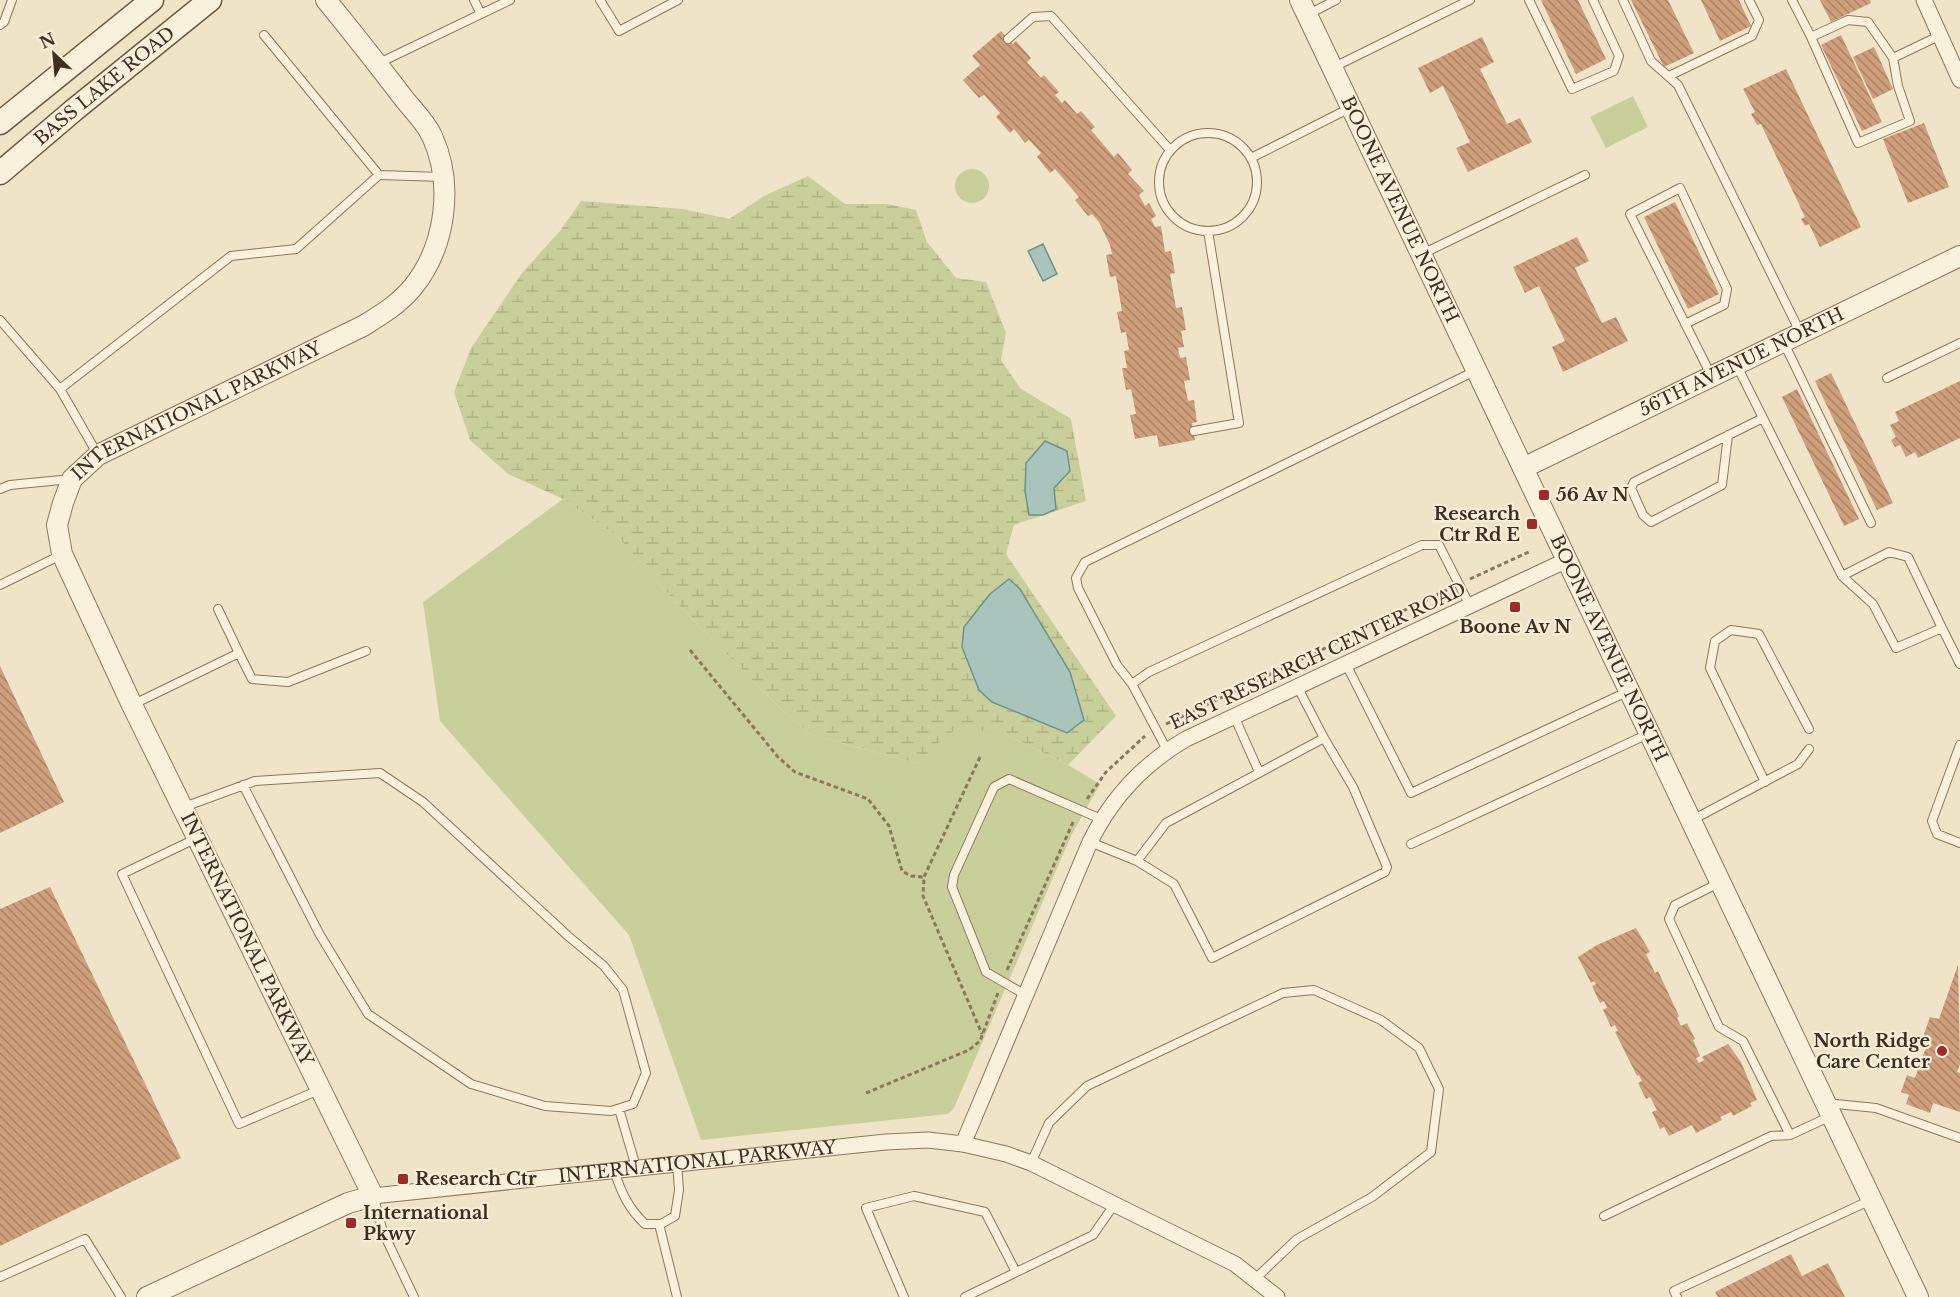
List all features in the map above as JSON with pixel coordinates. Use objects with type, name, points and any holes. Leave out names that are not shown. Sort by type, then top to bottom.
[{"type":"main road","name":"BASS LAKE ROAD","points":[[0,123],[152,0]]},
{"type":"main road","name":"BASS LAKE ROAD","points":[[0,173],[210,0]]},
{"type":"street","name":"INTERNATIONAL PARKWAY","points":[[326,0],[432,135],[442,164],[445,196],[441,229],[430,259],[414,286],[391,309],[363,326],[98,455],[72,479],[57,525],[62,554],[132,705],[373,1196],[677,1162],[886,1142],[927,1140],[963,1143],[1031,1163],[1234,1264],[1277,1297]]},
{"type":"street","points":[[1924,0],[1960,80]]},
{"type":"street","name":"BOONE AVENUE NORTH","points":[[1304,8],[1918,1297]]},
{"type":"street","name":"56TH AVENUE NORTH","points":[[1523,468],[1960,256]]},
{"type":"street","name":"EAST RESEARCH CENTER ROAD","points":[[963,1143],[1090,842],[1101,819],[1122,789],[1167,750],[1297,686],[1567,560]]},
{"type":"street","points":[[147,1297],[348,1203],[373,1196]]},
{"type":"lane","points":[[0,25],[4,22],[12,0]]},
{"type":"lane","points":[[474,0],[481,14]]},
{"type":"lane","points":[[378,64],[510,0]]},
{"type":"lane","points":[[600,0],[619,31],[678,0]]},
{"type":"lane","points":[[1304,8],[1336,0]]},
{"type":"lane","points":[[1333,68],[1470,0]]},
{"type":"lane","points":[[1529,0],[1572,89],[1614,71],[1618,56],[1593,0]]},
{"type":"lane","points":[[1623,0],[1651,61],[1678,85],[1792,338],[1871,523]]},
{"type":"lane","points":[[1669,76],[1752,36],[1759,20],[1749,0]]},
{"type":"lane","points":[[1792,0],[1858,143],[1910,121],[1898,86],[1893,58],[1868,22],[1848,20],[1810,37]]},
{"type":"lane","points":[[1008,39],[1033,17],[1051,16],[1170,150]]},
{"type":"lane","points":[[264,35],[379,175]]},
{"type":"lane","points":[[1893,58],[1941,35]]},
{"type":"lane","points":[[1251,158],[1352,108]]},
{"type":"lane","points":[[1211,133],[1227,136],[1241,145],[1251,158],[1257,173],[1257,189],[1252,205],[1242,218],[1229,227],[1208,231],[1197,230],[1182,224],[1170,214],[1162,200],[1158,184],[1161,168],[1170,150],[1195,135],[1211,133]]},
{"type":"lane","points":[[60,389],[231,256],[296,249],[379,175],[444,177]]},
{"type":"lane","points":[[1421,255],[1585,176]]},
{"type":"lane","points":[[1685,324],[1724,305],[1727,290],[1680,188],[1630,214],[1685,324],[1712,377]]},
{"type":"lane","points":[[1194,431],[1239,423],[1208,231]]},
{"type":"lane","points":[[0,320],[60,389],[98,455]]},
{"type":"lane","points":[[1887,378],[1960,343]]},
{"type":"lane","points":[[1736,364],[1842,576],[1873,604],[1896,648],[1942,628]]},
{"type":"lane","points":[[1167,750],[1132,684],[1117,665],[1078,588],[1076,578],[1085,562],[1477,371]]},
{"type":"lane","points":[[1728,435],[1722,485],[1651,522],[1643,515],[1631,488],[1634,482],[1728,435],[1763,418]]},
{"type":"lane","points":[[0,489],[10,485],[72,479]]},
{"type":"lane","points":[[1132,684],[1149,672],[1422,545],[1439,545],[1470,606]]},
{"type":"lane","points":[[1842,576],[1889,552],[1908,557],[1960,664]]},
{"type":"lane","points":[[0,585],[62,554]]},
{"type":"lane","points":[[218,609],[252,679],[288,682],[366,651]]},
{"type":"lane","points":[[1765,782],[1710,668],[1715,641],[1731,630],[1759,634],[1809,729]]},
{"type":"lane","points":[[132,705],[239,653]]},
{"type":"lane","points":[[1347,664],[1411,793],[1618,696],[1631,693]]},
{"type":"lane","points":[[1090,842],[1137,861],[1174,884],[1212,958],[1385,872],[1387,867],[1353,787],[1297,686]]},
{"type":"lane","points":[[1234,716],[1259,772]]},
{"type":"lane","points":[[1411,844],[1649,734]]},
{"type":"lane","points":[[1137,861],[1166,823],[1324,738]]},
{"type":"lane","points":[[1960,745],[1932,821],[1937,834],[1960,843]]},
{"type":"lane","points":[[1691,821],[1798,764],[1809,749]]},
{"type":"lane","points":[[183,808],[243,785],[255,781],[380,773],[423,802],[568,936],[604,966],[622,990],[646,1073],[633,1104],[611,1111],[545,1106],[471,1084],[368,1014],[320,935],[243,785]]},
{"type":"lane","points":[[1024,994],[986,972],[951,887],[954,875],[994,787],[1009,779],[1101,819]]},
{"type":"lane","points":[[197,837],[122,874],[239,1124],[320,1089]]},
{"type":"lane","points":[[1721,883],[1675,905],[1669,919],[1719,1027],[1743,1041],[1790,1135]]},
{"type":"lane","points":[[1031,1163],[1050,1123],[1087,1086],[1283,993],[1314,990],[1381,1020],[1419,1048],[1439,1089],[1431,1152],[1372,1197],[1297,1239],[1255,1279]]},
{"type":"lane","points":[[1604,1216],[1771,1136],[1790,1135],[1829,1109],[1876,1108],[1960,1138]]},
{"type":"lane","points":[[619,1109],[636,1167]]},
{"type":"lane","points":[[614,1170],[623,1196],[633,1212],[645,1224],[659,1224],[675,1216],[679,1190],[677,1162]]},
{"type":"lane","points":[[373,1196],[383,1233],[414,1297]]},
{"type":"lane","points":[[904,1297],[866,1208],[914,1196],[985,1212],[1016,1272]]},
{"type":"lane","points":[[1677,1297],[1674,1291],[1872,1199]]},
{"type":"lane","points":[[964,1297],[1093,1235],[1114,1204]]},
{"type":"lane","points":[[659,1224],[677,1297]]},
{"type":"lane","points":[[0,1277],[85,1239],[120,1297]]},
{"type":"path","points":[[866,1093],[969,1050],[980,1041],[1002,982],[1066,833],[1106,772],[1137,742],[1155,730],[1531,551]]},
{"type":"path","points":[[690,650],[778,757],[795,772],[868,799],[889,826],[902,871],[911,876],[924,877]]},
{"type":"green space","points":[[1633,96],[1648,127],[1606,148],[1590,117]]},
{"type":"green space","points":[[972,169],[984,174],[989,186],[984,198],[972,203],[960,198],[955,186],[960,174]]},
{"type":"green space","points":[[808,176],[845,204],[887,204],[916,210],[927,242],[956,278],[986,282],[1006,333],[1001,360],[1020,388],[1071,419],[1086,501],[1014,525],[1006,554],[1116,716],[1068,765],[1005,734],[916,763],[812,735],[783,711],[682,609],[616,535],[563,499],[508,474],[470,440],[454,392],[471,348],[522,273],[560,231],[581,201],[683,209],[729,219],[766,195]]},
{"type":"green space","points":[[563,499],[616,535],[682,609],[783,711],[812,735],[916,763],[958,727],[1005,734],[1068,765],[1100,784],[1071,836],[954,1108],[948,1114],[701,1140],[629,935],[440,721],[423,602]]},
{"type":"water","points":[[1043,244],[1057,274],[1043,281],[1028,251]]},
{"type":"water","points":[[1045,441],[1067,451],[1070,471],[1054,488],[1056,509],[1043,515],[1029,515],[1025,491],[1026,463]]},
{"type":"water","points":[[1009,579],[1020,589],[1070,672],[1084,720],[1067,733],[992,702],[979,690],[962,647],[964,627],[990,594]]},
{"type":"building","points":[[1541,0],[1578,0],[1606,59],[1576,74]]},
{"type":"building","points":[[1631,0],[1668,0],[1694,53],[1664,67]]},
{"type":"building","points":[[1701,0],[1739,0],[1751,26],[1720,41]]},
{"type":"building","points":[[1820,0],[1870,0],[1871,3],[1831,22]]},
{"type":"building","points":[[1001,31],[1013,44],[1016,41],[1031,58],[1027,62],[1041,78],[1044,75],[1059,92],[1055,95],[1062,103],[1065,100],[1077,114],[1081,111],[1095,127],[1091,130],[1114,157],[1118,153],[1132,170],[1128,174],[1144,191],[1139,195],[1145,206],[1149,203],[1156,216],[1151,219],[1155,227],[1161,226],[1165,252],[1171,251],[1175,273],[1170,274],[1176,308],[1182,307],[1186,330],[1181,331],[1184,347],[1178,348],[1180,358],[1186,357],[1190,380],[1184,381],[1188,401],[1194,400],[1197,422],[1192,423],[1195,440],[1159,447],[1157,435],[1135,439],[1130,415],[1136,414],[1131,389],[1126,390],[1122,368],[1127,368],[1124,351],[1129,350],[1126,332],[1121,333],[1117,312],[1122,311],[1116,276],[1110,277],[1106,255],[1112,254],[1110,245],[1099,222],[1092,214],[1088,216],[1075,200],[1079,197],[1055,169],[1050,173],[1037,157],[1041,153],[1029,140],[1025,143],[1014,129],[1010,133],[996,117],[1000,113],[984,95],[979,98],[963,80],[980,65],[972,56]]},
{"type":"building","points":[[1841,35],[1882,122],[1862,131],[1821,45]]},
{"type":"building","points":[[1482,37],[1494,62],[1480,69],[1507,124],[1520,118],[1532,142],[1468,172],[1456,148],[1470,142],[1443,86],[1430,93],[1418,68]]},
{"type":"building","points":[[1874,47],[1893,89],[1873,99],[1853,57]]},
{"type":"building","points":[[1786,69],[1861,227],[1820,247],[1809,224],[1805,226],[1801,219],[1805,217],[1761,124],[1757,125],[1751,114],[1755,112],[1743,89]]},
{"type":"building","points":[[1924,123],[1949,187],[1908,203],[1883,139]]},
{"type":"building","points":[[1675,202],[1719,294],[1688,309],[1644,217]]},
{"type":"building","points":[[1577,237],[1589,261],[1575,268],[1602,323],[1616,317],[1628,341],[1563,372],[1552,347],[1565,341],[1539,286],[1525,293],[1513,267]]},
{"type":"building","points":[[1831,373],[1893,503],[1877,510],[1815,381]]},
{"type":"building","points":[[1960,381],[1960,438],[1918,458],[1915,452],[1906,457],[1900,445],[1895,447],[1891,440],[1896,437],[1890,425],[1899,421],[1895,412]]},
{"type":"building","points":[[1797,389],[1859,519],[1844,526],[1782,397]]},
{"type":"building","points":[[0,666],[64,802],[0,833]]},
{"type":"building","points":[[50,887],[181,1158],[0,1246],[0,909]]},
{"type":"building","points":[[1636,928],[1650,952],[1646,954],[1655,973],[1658,971],[1679,1016],[1677,1018],[1681,1026],[1687,1023],[1695,1039],[1693,1040],[1700,1056],[1696,1058],[1699,1063],[1704,1060],[1702,1057],[1728,1044],[1741,1062],[1757,1100],[1750,1103],[1752,1106],[1733,1116],[1731,1112],[1720,1117],[1722,1120],[1696,1133],[1692,1125],[1669,1136],[1664,1127],[1660,1129],[1652,1112],[1657,1110],[1650,1097],[1646,1099],[1638,1083],[1642,1081],[1639,1075],[1637,1076],[1615,1032],[1618,1031],[1615,1025],[1611,1027],[1603,1010],[1607,1008],[1604,1001],[1600,1003],[1592,986],[1596,984],[1594,981],[1591,983],[1578,957],[1597,945]]},
{"type":"building","name":"North Ridge Care Center","points":[[1958,965],[1960,1064],[1957,1072],[1960,1073],[1960,1112],[1933,1103],[1930,1113],[1906,1104],[1909,1095],[1901,1092],[1907,1075],[1915,1078],[1929,1039],[1923,1037],[1930,1017],[1939,1019]]},
{"type":"building","points":[[1791,1254],[1802,1276],[1828,1263],[1845,1297],[1718,1297],[1715,1292]]},
{"type":"place","name":"56 Av N","points":[[1544,495]]},
{"type":"place","name":"Research Ctr Rd E","points":[[1532,524]]},
{"type":"place","name":"Boone Av N","points":[[1515,607]]},
{"type":"place","name":"North Ridge Care Center","points":[[1942,1051]]},
{"type":"place","name":"Research Ctr","points":[[403,1179]]},
{"type":"place","name":"International Pkwy","points":[[351,1223]]}]
